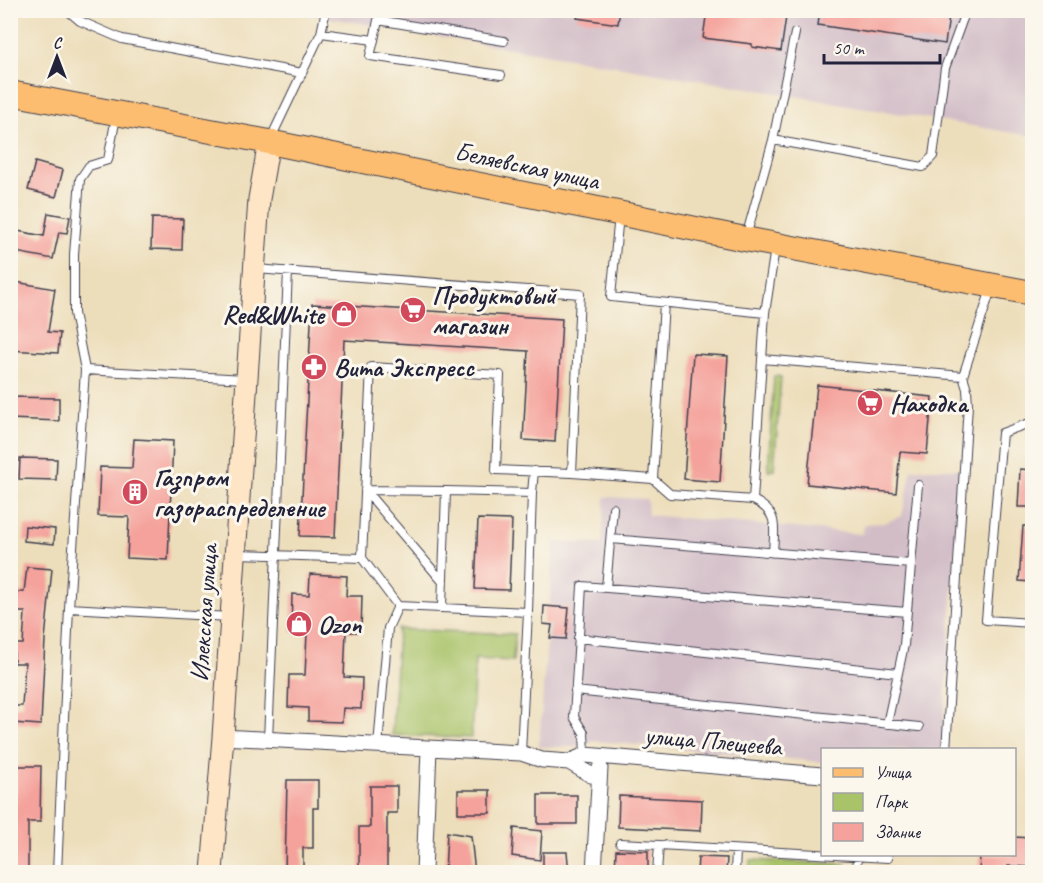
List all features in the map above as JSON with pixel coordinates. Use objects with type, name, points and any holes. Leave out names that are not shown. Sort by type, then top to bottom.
[{"type":"main road","name":"Беляевская улица","points":[[10,93],[269,142],[746,239],[1032,293]]},
{"type":"street","name":"Илекская улица","points":[[212,873],[259,199],[269,142]]},
{"type":"street","points":[[223,737],[521,753],[542,760],[570,762],[593,755],[599,776],[594,873]]},
{"type":"street","points":[[423,873],[429,749]]},
{"type":"street","name":"улица Плещеева","points":[[593,755],[821,775]]},
{"type":"street","points":[[570,762],[591,775],[599,776]]},
{"type":"lane","points":[[67,10],[80,21],[122,39],[302,73]]},
{"type":"lane","points":[[269,142],[285,114],[321,33],[326,10]]},
{"type":"lane","points":[[773,140],[923,168],[933,156],[945,68],[966,10]]},
{"type":"lane","points":[[501,75],[370,56],[378,20],[504,41]]},
{"type":"lane","points":[[321,33],[374,40]]},
{"type":"lane","points":[[746,239],[773,140],[795,33]]},
{"type":"lane","points":[[57,873],[69,608],[85,370],[74,314],[74,254],[80,179],[89,166],[108,160],[117,112]]},
{"type":"lane","points":[[619,213],[611,297],[765,313]]},
{"type":"lane","points":[[753,500],[765,313],[776,244]]},
{"type":"lane","points":[[254,268],[580,294],[572,473]]},
{"type":"lane","points":[[268,740],[288,271]]},
{"type":"lane","points":[[946,748],[968,405],[963,376],[992,285]]},
{"type":"lane","points":[[653,479],[664,303]]},
{"type":"lane","points":[[762,359],[963,376]]},
{"type":"lane","points":[[398,606],[362,558],[371,367],[500,375],[496,470],[653,479],[670,494],[753,500],[765,506],[774,519],[773,554]]},
{"type":"lane","points":[[85,370],[246,379]]},
{"type":"lane","points":[[1032,422],[1002,433],[986,620],[1032,623]]},
{"type":"lane","points":[[521,753],[534,471]]},
{"type":"lane","points":[[887,724],[904,645],[918,485]]},
{"type":"lane","points":[[365,490],[532,493]]},
{"type":"lane","points":[[365,490],[443,582]]},
{"type":"lane","points":[[442,607],[446,491]]},
{"type":"lane","points":[[606,588],[613,508]]},
{"type":"lane","points":[[611,538],[773,554],[911,564]]},
{"type":"lane","points":[[235,554],[362,558]]},
{"type":"lane","points":[[593,755],[574,717],[582,586],[907,612]]},
{"type":"lane","points":[[398,606],[528,612]]},
{"type":"lane","points":[[378,746],[388,628],[398,606]]},
{"type":"lane","points":[[69,608],[230,617]]},
{"type":"lane","points":[[578,638],[898,673]]},
{"type":"lane","points":[[575,691],[919,727]]},
{"type":"lane","points":[[620,843],[821,854]]},
{"type":"lane","points":[[657,873],[658,845]]},
{"type":"lane","points":[[735,873],[736,849]]},
{"type":"lane","points":[[856,873],[857,856],[888,858]]},
{"type":"shaded area","points":[[288,11],[1032,11],[1032,136]]},
{"type":"shaded area","points":[[912,469],[961,469],[942,748],[821,748],[821,762],[594,741],[580,747],[539,747],[554,542],[602,544],[605,497],[647,499],[648,515],[862,534],[865,524],[883,523],[902,516]]},
{"type":"green space","points":[[774,376],[781,377],[774,469],[768,470]]},
{"type":"green space","points":[[398,629],[515,634],[513,661],[475,659],[471,738],[392,735]]},
{"type":"green space","points":[[750,860],[845,864],[844,872],[750,872]]},
{"type":"building","points":[[578,10],[620,10],[618,24],[577,18]]},
{"type":"building","points":[[707,10],[787,10],[781,51],[752,47],[752,44],[703,38]]},
{"type":"building","points":[[820,10],[950,10],[945,44],[818,25]]},
{"type":"building","points":[[35,162],[63,170],[56,197],[28,190]]},
{"type":"building","points":[[48,213],[70,217],[67,233],[59,232],[53,259],[10,251],[12,230],[44,236]]},
{"type":"building","points":[[152,218],[183,219],[182,250],[151,249]]},
{"type":"building","points":[[10,281],[55,289],[48,332],[60,333],[58,353],[10,350]]},
{"type":"building","points":[[312,304],[562,319],[555,442],[523,440],[528,351],[344,340],[335,537],[300,536]]},
{"type":"building","points":[[693,354],[728,356],[720,482],[684,479]]},
{"type":"building","points":[[817,385],[932,397],[927,454],[900,452],[896,493],[807,484]]},
{"type":"building","points":[[10,397],[59,398],[59,421],[10,419]]},
{"type":"building","name":"Газпром газораспределение","points":[[134,439],[173,441],[168,560],[127,558],[129,517],[98,516],[100,467],[132,468]]},
{"type":"building","points":[[20,458],[57,459],[56,480],[19,479]]},
{"type":"building","points":[[1020,469],[1032,470],[1032,507],[1018,507]]},
{"type":"building","points":[[478,519],[512,520],[509,590],[475,589]]},
{"type":"building","points":[[25,526],[55,529],[54,544],[24,541]]},
{"type":"building","points":[[1023,526],[1032,526],[1032,582],[1019,581]]},
{"type":"building","points":[[27,567],[52,569],[45,639],[41,725],[13,723],[15,706],[22,706],[25,663],[14,663],[14,644],[23,644],[25,612],[10,612],[10,592],[24,592]]},
{"type":"building","points":[[310,574],[347,576],[346,596],[362,596],[361,632],[346,632],[344,677],[362,678],[361,709],[343,708],[342,722],[308,721],[308,708],[288,707],[289,675],[305,675],[307,633],[291,632],[292,594],[309,595]]},
{"type":"building","points":[[544,606],[569,608],[566,639],[550,638],[552,625],[543,624]]},
{"type":"building","points":[[16,766],[41,766],[40,822],[28,822],[28,873],[10,873],[10,796],[16,797]]},
{"type":"building","points":[[287,780],[318,780],[318,808],[313,808],[313,848],[303,848],[303,873],[285,873]]},
{"type":"building","points":[[370,786],[397,786],[397,813],[387,813],[387,873],[359,873],[359,827],[370,827]]},
{"type":"building","points":[[458,790],[490,790],[490,813],[458,813]]},
{"type":"building","points":[[538,795],[577,795],[577,824],[538,824]]},
{"type":"building","points":[[619,796],[702,800],[701,831],[618,827]]},
{"type":"building","points":[[514,828],[542,831],[540,860],[512,856]]},
{"type":"building","points":[[447,832],[471,836],[475,873],[445,873]]},
{"type":"building","points":[[1016,837],[1032,838],[1032,867],[1008,866],[1008,873],[979,873],[980,856],[1016,856]]},
{"type":"building","points":[[616,850],[648,851],[648,873],[615,873]]},
{"type":"building","points":[[543,852],[567,852],[569,873],[543,873]]},
{"type":"building","points":[[698,857],[727,858],[726,873],[697,873]]},
{"type":"place","name":"Продуктовый магазин","points":[[413,310]]},
{"type":"place","name":"Red&White","points":[[344,314]]},
{"type":"place","name":"Вита Экспресс","points":[[314,367]]},
{"type":"place","name":"Находка","points":[[870,403]]},
{"type":"place","name":"Газпром газораспределение","points":[[135,492]]},
{"type":"place","name":"Ozon","points":[[299,624]]}]
